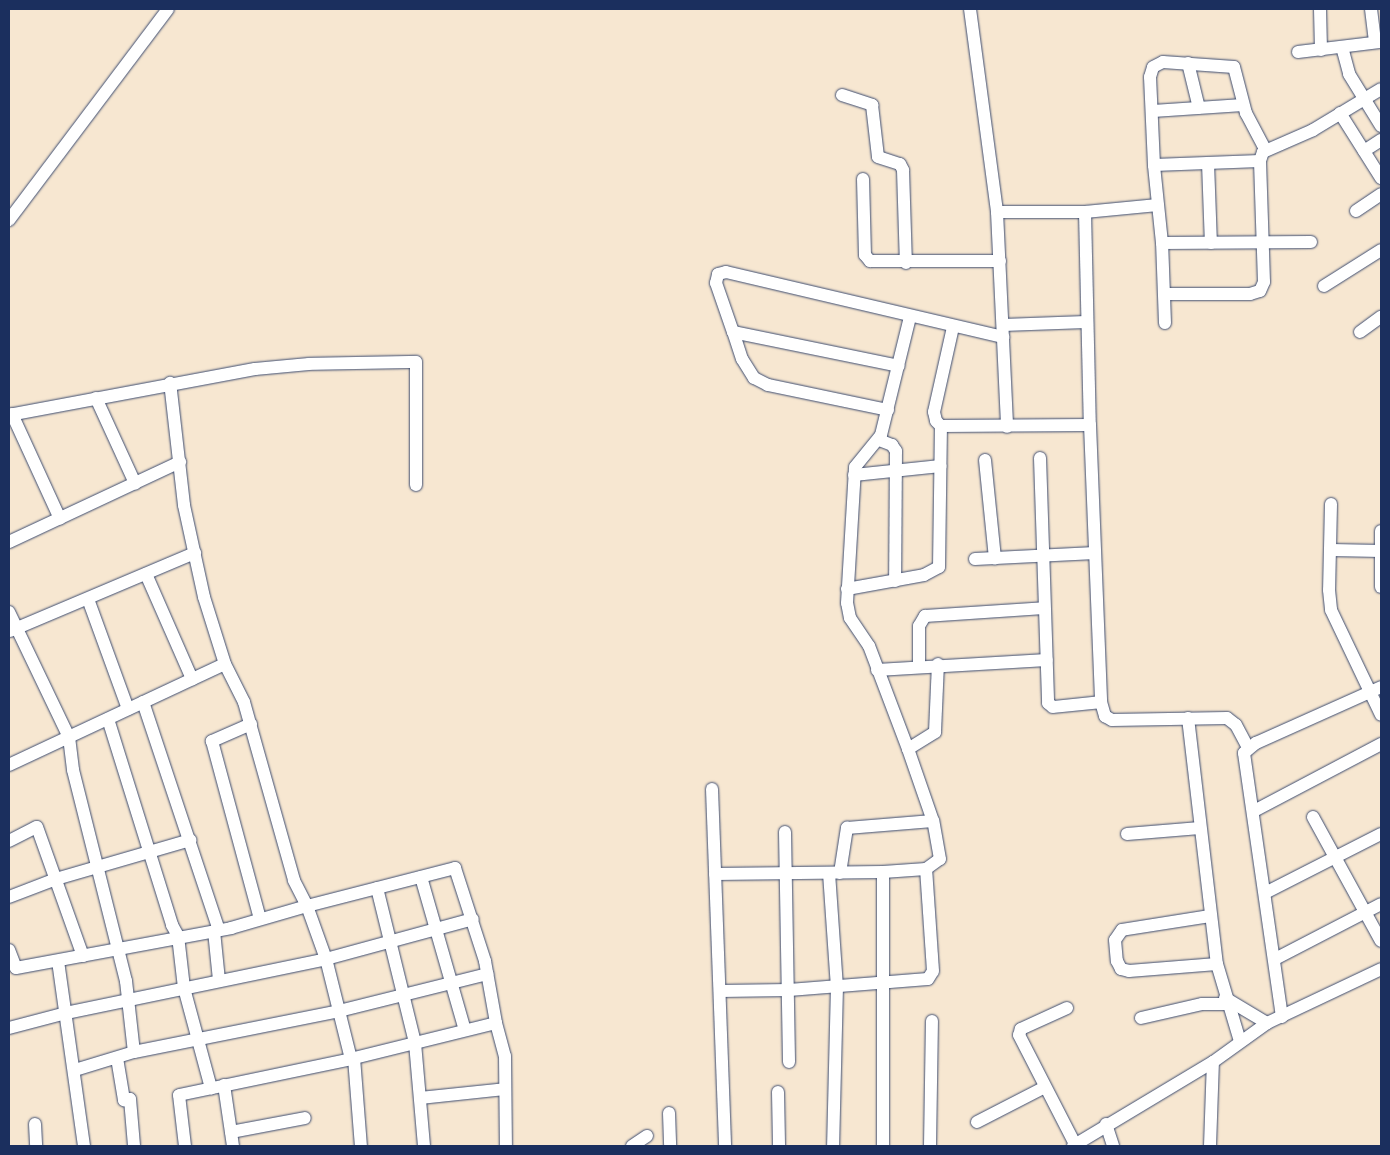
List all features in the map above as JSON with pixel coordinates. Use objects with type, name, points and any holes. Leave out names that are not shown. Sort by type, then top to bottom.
[{"type":"street","points":[[9,220],[168,9]]},
{"type":"street","points":[[970,9],[997,212],[1007,427]]},
{"type":"street","points":[[1320,9],[1321,50]]},
{"type":"street","points":[[1298,52],[1378,42],[1371,9]]},
{"type":"street","points":[[1342,47],[1349,74],[1381,126]]},
{"type":"street","points":[[1164,294],[1250,294],[1260,291],[1264,282],[1263,155],[1243,106],[1234,67],[1162,62],[1153,67],[1150,77],[1154,165],[1162,243],[1165,324]]},
{"type":"street","points":[[1188,63],[1198,108]]},
{"type":"street","points":[[1154,165],[1208,163],[1263,155],[1381,89]]},
{"type":"street","points":[[842,96],[872,105],[878,157],[900,164],[903,170],[906,263]]},
{"type":"street","points":[[1153,111],[1243,106]]},
{"type":"street","points":[[1340,113],[1381,178]]},
{"type":"street","points":[[1364,151],[1381,140]]},
{"type":"street","points":[[1208,163],[1211,243]]},
{"type":"street","points":[[864,179],[867,259],[873,263],[1000,260]]},
{"type":"street","points":[[1356,211],[1381,194]]},
{"type":"street","points":[[997,212],[1085,212],[1158,206]]},
{"type":"street","points":[[1085,212],[1086,322],[1101,702],[1109,720],[1227,718],[1236,725],[1248,748]]},
{"type":"street","points":[[1162,243],[1310,242]]},
{"type":"street","points":[[1324,286],[1381,250]]},
{"type":"street","points":[[888,410],[760,382],[748,372],[716,283],[717,276],[723,272],[953,328],[1003,331],[1086,322]]},
{"type":"street","points":[[715,874],[883,872],[926,869],[940,859],[933,821],[908,749],[869,646],[848,611],[847,590],[856,461],[879,440],[910,317]]},
{"type":"street","points":[[1360,332],[1381,318]]},
{"type":"street","points":[[953,328],[934,412],[936,421],[941,426],[1090,425]]},
{"type":"street","points":[[733,332],[899,366]]},
{"type":"street","points":[[60,519],[10,414],[170,383],[309,364],[416,362],[416,484]]},
{"type":"street","points":[[170,383],[184,505],[204,597],[225,664],[238,685],[251,724],[294,880],[307,906],[326,958],[353,1058],[361,1146]]},
{"type":"street","points":[[96,398],[135,483]]},
{"type":"street","points":[[847,590],[931,574],[939,567],[941,426]]},
{"type":"street","points":[[879,440],[894,446],[896,470],[895,581]]},
{"type":"street","points":[[1040,458],[1044,608],[1050,706],[1101,702]]},
{"type":"street","points":[[986,460],[995,558]]},
{"type":"street","points":[[9,542],[180,462]]},
{"type":"street","points":[[854,475],[941,466]]},
{"type":"street","points":[[1331,504],[1329,590],[1332,610],[1375,689],[1381,715]]},
{"type":"street","points":[[1381,531],[1381,587]]},
{"type":"street","points":[[1331,550],[1380,551]]},
{"type":"street","points":[[12,630],[195,553]]},
{"type":"street","points":[[975,560],[1095,553]]},
{"type":"street","points":[[146,574],[192,679]]},
{"type":"street","points":[[88,599],[128,709]]},
{"type":"street","points":[[919,665],[918,626],[925,616],[1044,608]]},
{"type":"street","points":[[9,612],[12,630],[69,737],[73,770],[126,982],[126,1000],[134,1052]]},
{"type":"street","points":[[877,670],[919,665],[1047,660]]},
{"type":"street","points":[[9,765],[225,664]]},
{"type":"street","points":[[908,749],[935,732],[938,664]]},
{"type":"street","points":[[1282,1017],[1254,811],[1244,759],[1248,748],[1375,689]]},
{"type":"street","points":[[143,702],[190,840],[216,931],[219,980]]},
{"type":"street","points":[[1188,718],[1217,964],[1226,1001],[1240,1042]]},
{"type":"street","points":[[108,719],[172,925],[178,936],[184,988],[211,1088]]},
{"type":"street","points":[[251,724],[212,741],[260,920]]},
{"type":"street","points":[[1254,811],[1381,744]]},
{"type":"street","points":[[712,789],[725,1146]]},
{"type":"street","points":[[1313,817],[1337,857],[1381,942]]},
{"type":"street","points":[[833,1146],[837,986],[835,873],[846,828],[933,821]]},
{"type":"street","points":[[9,841],[37,827],[83,956]]},
{"type":"street","points":[[1127,834],[1200,828]]},
{"type":"street","points":[[785,832],[783,874],[789,990],[789,1062]]},
{"type":"street","points":[[1265,894],[1381,834]]},
{"type":"street","points":[[9,897],[56,879],[190,840]]},
{"type":"street","points":[[9,950],[12,969],[83,956],[178,936],[216,931],[456,868],[473,919],[488,974],[496,1022],[505,1056],[506,1146]]},
{"type":"street","points":[[720,991],[789,990],[924,980],[932,974],[926,869]]},
{"type":"street","points":[[883,872],[883,1146]]},
{"type":"street","points":[[421,877],[465,1030]]},
{"type":"street","points":[[377,888],[415,1043],[424,1146]]},
{"type":"street","points":[[1275,959],[1381,904]]},
{"type":"street","points":[[1210,916],[1122,930],[1116,940],[1117,961],[1121,969],[1129,971],[1217,964]]},
{"type":"street","points":[[9,1028],[66,1013],[326,958],[473,919]]},
{"type":"street","points":[[58,960],[75,1070],[84,1146]]},
{"type":"street","points":[[1066,1008],[1019,1032],[1020,1040],[1074,1145],[1106,1124],[1213,1062],[1267,1024],[1381,969]]},
{"type":"street","points":[[75,1070],[134,1052],[339,1011],[488,974]]},
{"type":"street","points":[[1141,1018],[1194,1005],[1226,1001],[1267,1024]]},
{"type":"street","points":[[930,1146],[932,1021]]},
{"type":"street","points":[[185,1146],[179,1095],[353,1058],[496,1022]]},
{"type":"street","points":[[117,1058],[124,1100],[130,1099],[134,1146]]},
{"type":"street","points":[[1210,1146],[1213,1062]]},
{"type":"street","points":[[224,1085],[233,1146]]},
{"type":"street","points":[[977,1122],[1045,1087]]},
{"type":"street","points":[[420,1098],[505,1089]]},
{"type":"street","points":[[778,1092],[780,1146]]},
{"type":"street","points":[[669,1113],[670,1146]]},
{"type":"street","points":[[231,1132],[305,1118]]},
{"type":"street","points":[[35,1124],[36,1146]]},
{"type":"street","points":[[1106,1124],[1113,1146]]},
{"type":"street","points":[[632,1146],[647,1136]]}]
